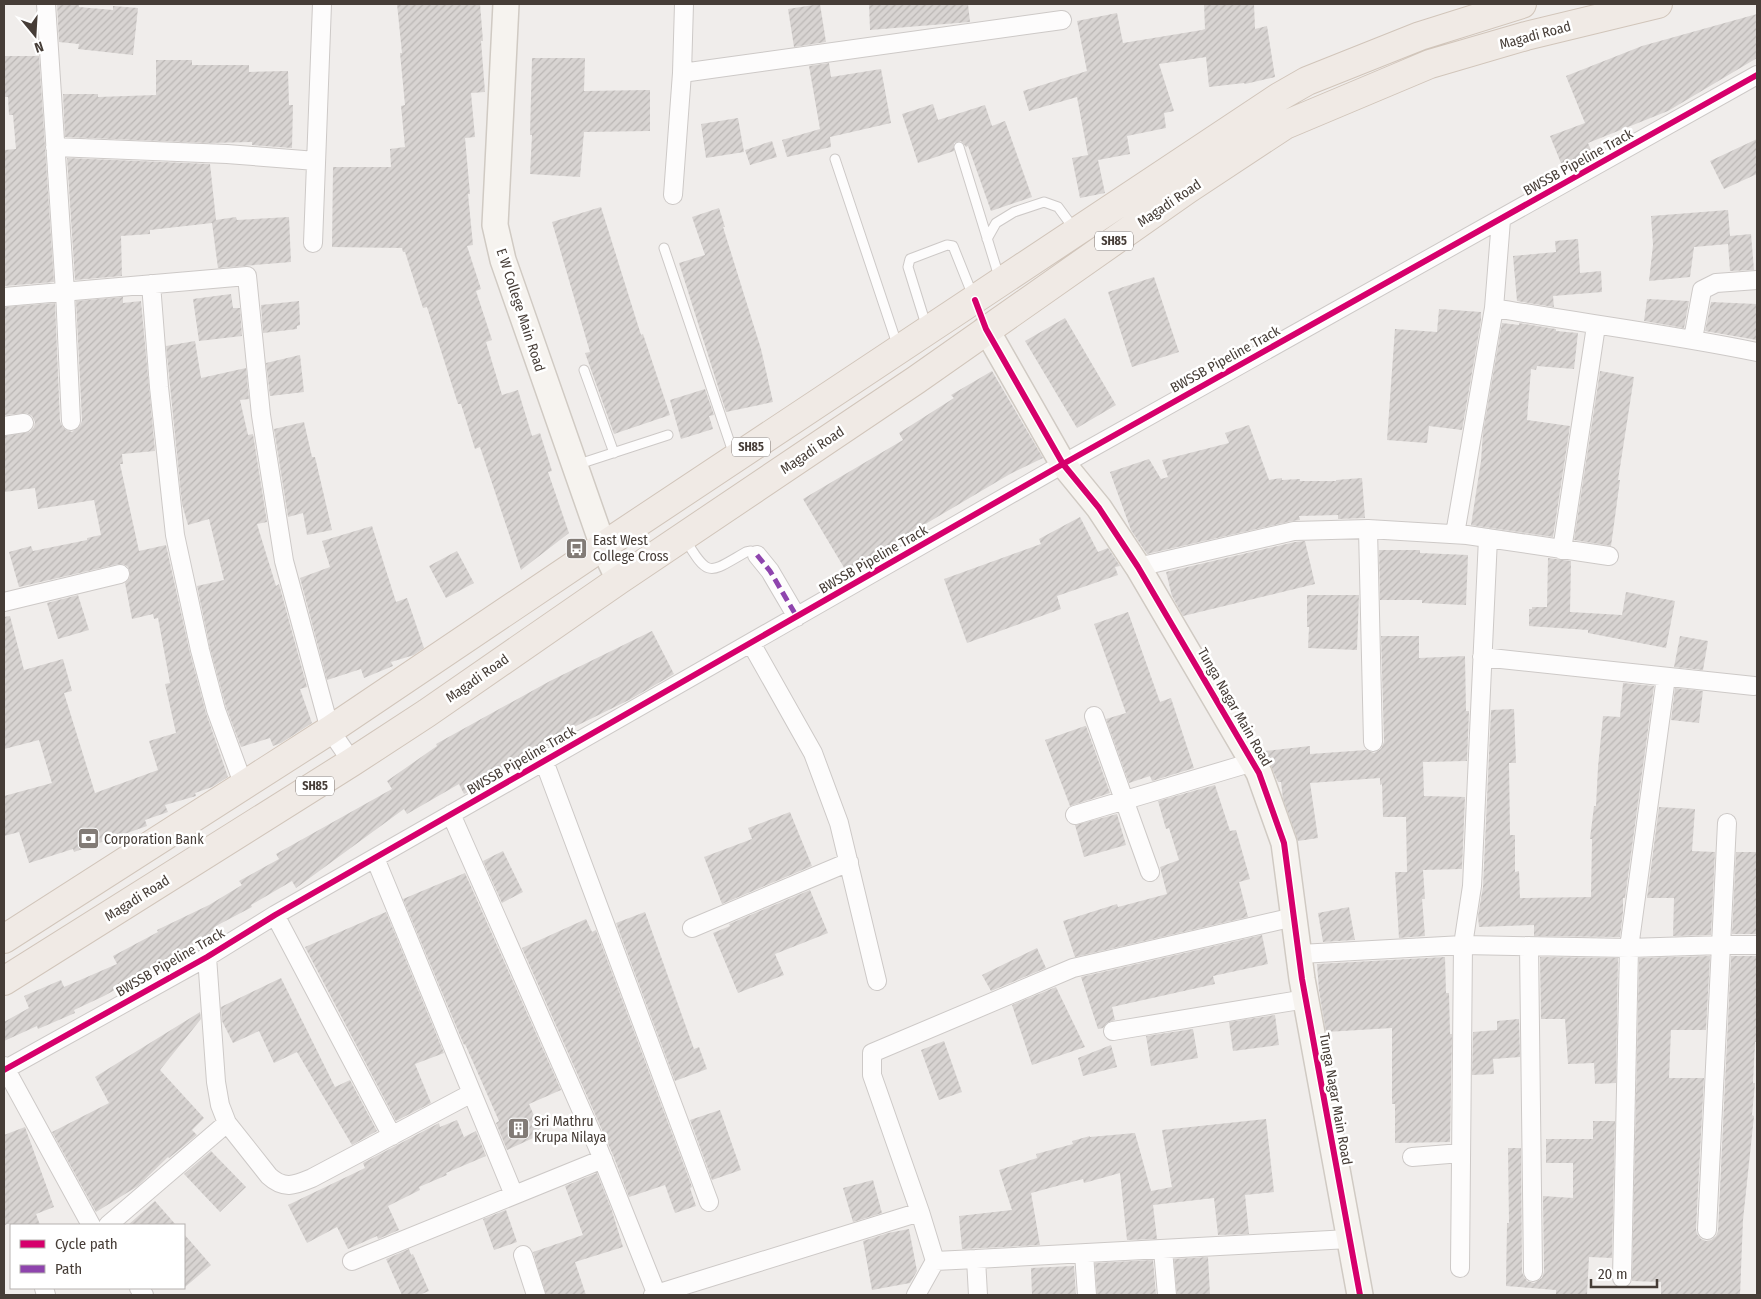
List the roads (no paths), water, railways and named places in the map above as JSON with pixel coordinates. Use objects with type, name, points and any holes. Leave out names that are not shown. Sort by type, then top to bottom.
[{"type":"main road","name":"Magadi Road","points":[[4,939],[330,730],[603,546],[1279,97],[1307,81],[1420,36],[1521,4]]},
{"type":"main road","name":"Magadi Road","points":[[4,981],[427,713],[619,580],[908,386],[986,329],[1188,189],[1285,125],[1430,64],[1526,36],[1658,4]]},
{"type":"street","points":[[46,4],[70,421]]},
{"type":"street","points":[[313,242],[322,4]]},
{"type":"street","name":"E W College Main Road","points":[[506,4],[495,225],[503,260],[603,546],[619,580]]},
{"type":"street","points":[[673,195],[682,72],[684,4]]},
{"type":"street","points":[[682,72],[1062,20]]},
{"type":"street","name":"BWSSB Pipeline Track","points":[[4,1069],[207,957],[275,915],[1063,464],[1757,76]]},
{"type":"street","points":[[55,147],[227,154],[316,161]]},
{"type":"street","points":[[1455,534],[1494,308],[1500,220]]},
{"type":"street","points":[[4,297],[247,276],[261,415],[284,561],[330,730],[352,762]]},
{"type":"street","points":[[1693,339],[1702,290],[1716,283],[1757,280]]},
{"type":"street","points":[[151,284],[159,387],[175,535],[200,650],[216,710],[244,786]]},
{"type":"street","points":[[975,300],[986,329]]},
{"type":"street","points":[[1494,308],[1596,326],[1693,339],[1757,352]]},
{"type":"street","points":[[1562,550],[1596,326]]},
{"type":"street","name":"Tunga Nagar Main Road","points":[[986,329],[1063,464],[1099,508],[1138,568],[1259,773],[1284,843],[1306,999],[1360,1295]]},
{"type":"street","points":[[4,426],[24,423]]},
{"type":"street","points":[[1368,529],[1373,742]]},
{"type":"street","points":[[1138,568],[1294,531],[1368,529],[1455,534],[1609,556]]},
{"type":"street","points":[[1460,1268],[1463,945],[1472,886],[1488,538]]},
{"type":"street","points":[[757,555],[770,572],[797,617]]},
{"type":"street","points":[[4,602],[120,574]]},
{"type":"street","points":[[751,643],[813,753],[839,823],[878,981]]},
{"type":"street","points":[[1482,657],[1754,686]]},
{"type":"street","points":[[1622,1278],[1629,948],[1666,677]]},
{"type":"street","points":[[1094,716],[1150,872]]},
{"type":"street","points":[[544,761],[709,1202]]},
{"type":"street","points":[[1075,815],[1253,762]]},
{"type":"street","points":[[451,814],[603,1159],[655,1295],[920,1212]]},
{"type":"street","points":[[1707,1230],[1727,823]]},
{"type":"street","points":[[375,858],[514,1195]]},
{"type":"street","points":[[692,928],[848,862]]},
{"type":"street","points":[[275,915],[392,1136]]},
{"type":"street","points":[[916,1295],[935,1261],[920,1212],[872,1075],[872,1053],[1073,968],[1294,916]]},
{"type":"street","points":[[1300,954],[1463,945],[1629,948],[1722,944],[1757,945]]},
{"type":"street","points":[[1529,946],[1533,1272]]},
{"type":"street","points":[[207,957],[216,1082],[220,1105],[227,1123],[268,1176],[275,1182],[286,1186],[298,1184],[312,1178],[472,1093]]},
{"type":"street","points":[[1113,1031],[1306,999]]},
{"type":"street","points":[[4,1069],[90,1224]]},
{"type":"street","points":[[109,1224],[227,1123]]},
{"type":"street","points":[[1412,1158],[1461,1153]]},
{"type":"street","points":[[352,1261],[603,1159]]},
{"type":"street","points":[[935,1261],[1349,1239]]},
{"type":"street","points":[[1163,1250],[1166,1295]]},
{"type":"street","points":[[1084,1254],[1087,1295]]},
{"type":"street","points":[[523,1255],[536,1295]]},
{"type":"street","points":[[976,1259],[978,1295]]},
{"type":"lane","points":[[959,147],[1000,282]]},
{"type":"lane","points":[[835,159],[898,350]]},
{"type":"lane","points":[[987,239],[996,223],[1014,212],[1044,202],[1058,206],[1076,232]]},
{"type":"lane","points":[[928,330],[908,267],[910,258],[947,245],[953,246],[975,300]]},
{"type":"lane","points":[[664,248],[735,458]]},
{"type":"lane","points":[[584,370],[614,452]]},
{"type":"lane","points":[[575,466],[668,435]]},
{"type":"lane","points":[[684,536],[699,562],[706,568],[716,569],[746,552],[751,551],[757,555]]},
{"type":"place","name":"East West College Cross","points":[[577,548]]},
{"type":"place","name":"Corporation Bank","points":[[88,839]]},
{"type":"place","name":"Sri Mathru Krupa Nilaya","points":[[518,1129]]}]
